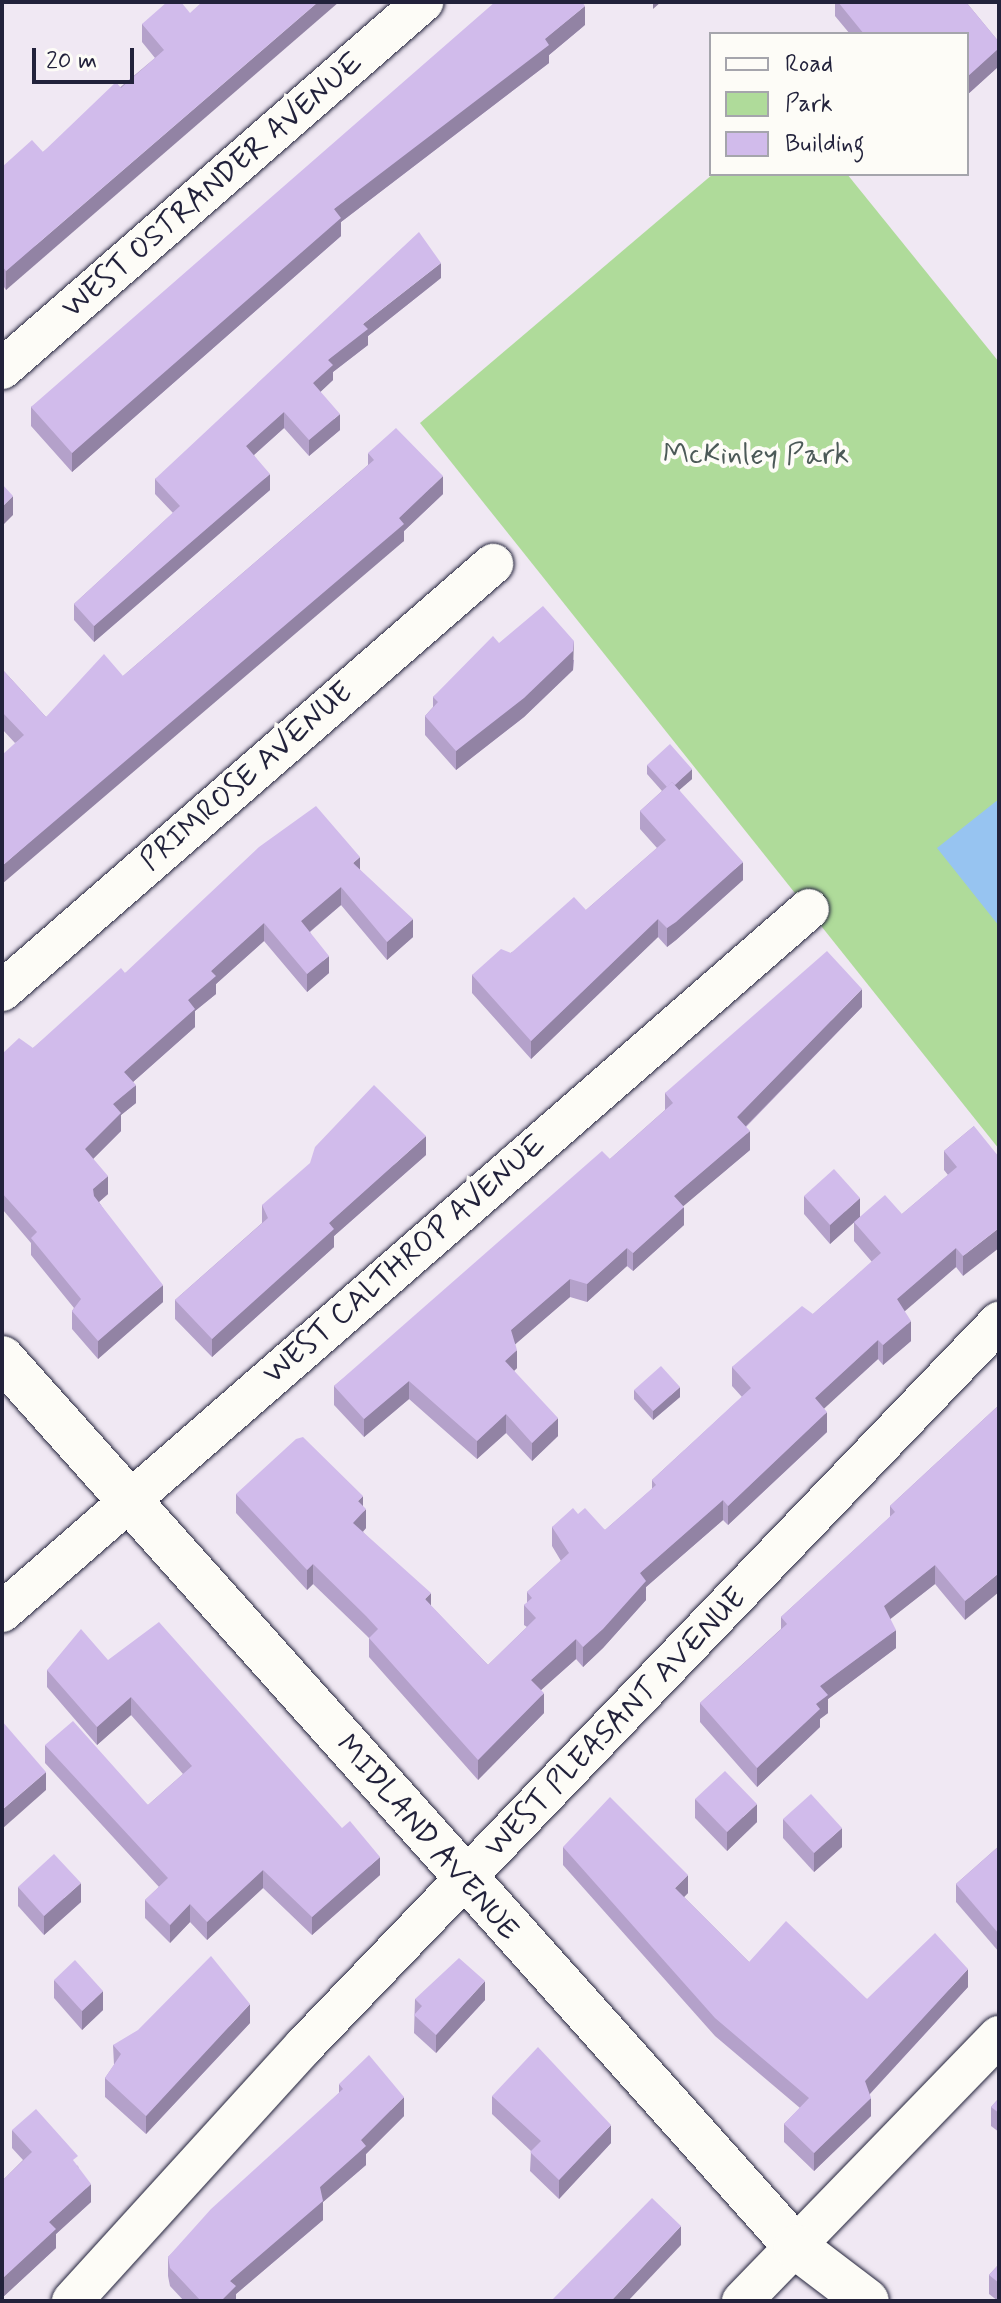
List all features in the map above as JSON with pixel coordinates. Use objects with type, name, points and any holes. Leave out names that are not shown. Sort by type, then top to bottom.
[{"type":"street","name":"WEST OSTRANDER AVENUE","points":[[2,369],[423,2]]},
{"type":"street","name":"PRIMROSE AVENUE","points":[[2,991],[493,564]]},
{"type":"street","name":"WEST CALTHROP AVENUE","points":[[2,1612],[809,909]]},
{"type":"street","name":"WEST PLEASANT AVENUE","points":[[72,2301],[466,1881],[999,1322]]},
{"type":"street","name":"MIDLAND AVENUE","points":[[2,1358],[796,2247],[867,2301]]},
{"type":"street","points":[[742,2301],[999,2036]]},
{"type":"green space","name":"McKinley Park","points":[[711,176],[849,176],[999,362],[999,1149],[420,423]]},
{"type":"water","points":[[999,799],[999,926],[937,848]]},
{"type":"building","points":[[167,2],[181,2],[190,13],[202,2],[318,2],[6,271],[2,266],[2,167],[32,140],[43,152],[116,82],[121,88],[164,50],[142,24]]},
{"type":"building","points":[[495,2],[582,2],[585,6],[545,39],[549,45],[334,209],[341,218],[72,453],[31,407]]},
{"type":"building","points":[[838,2],[966,2],[999,42],[999,48],[969,75],[969,32],[862,32]]},
{"type":"building","points":[[419,232],[441,263],[363,324],[368,329],[328,360],[333,365],[313,383],[340,414],[309,440],[284,412],[246,446],[270,474],[94,626],[74,604],[180,506],[155,479]]},
{"type":"building","points":[[396,428],[443,476],[399,518],[404,524],[2,866],[2,755],[24,735],[2,712],[2,669],[46,717],[104,654],[123,676],[374,460],[368,453]]},
{"type":"building","points":[[2,484],[13,496],[2,507]]},
{"type":"building","points":[[543,606],[574,641],[573,651],[524,698],[456,751],[425,716],[438,702],[433,697],[493,636],[499,643]]},
{"type":"building","points":[[670,744],[692,769],[675,785],[672,782],[667,787],[647,765]]},
{"type":"building","points":[[672,782],[743,862],[676,922],[667,928],[658,919],[531,1041],[472,975],[501,949],[511,953],[574,897],[586,910],[666,840],[640,811]]},
{"type":"building","points":[[316,806],[360,857],[353,863],[413,919],[387,942],[341,887],[301,921],[329,956],[307,974],[264,923],[211,971],[216,976],[188,1000],[195,1009],[124,1072],[136,1085],[113,1104],[121,1113],[85,1149],[108,1176],[93,1189],[94,1196],[163,1285],[98,1341],[72,1311],[81,1299],[31,1238],[37,1232],[2,1193],[2,1054],[19,1038],[33,1048],[121,968],[125,973],[259,847]]},
{"type":"building","points":[[827,951],[862,989],[737,1117],[750,1131],[674,1196],[684,1207],[633,1253],[627,1248],[587,1284],[570,1279],[511,1330],[517,1350],[505,1361],[558,1418],[532,1443],[506,1414],[477,1441],[409,1381],[364,1419],[334,1386],[602,1151],[610,1159],[673,1103],[665,1093]]},
{"type":"building","points":[[374,1085],[426,1136],[329,1223],[334,1229],[212,1339],[175,1300],[268,1218],[262,1205],[310,1163],[315,1147]]},
{"type":"building","points":[[974,1126],[999,1157],[999,1228],[963,1256],[956,1248],[897,1299],[911,1321],[883,1345],[878,1340],[815,1398],[827,1412],[728,1506],[723,1500],[640,1573],[646,1581],[603,1629],[583,1647],[576,1639],[531,1680],[544,1693],[478,1760],[369,1638],[378,1629],[313,1564],[307,1570],[236,1494],[296,1439],[303,1437],[363,1496],[358,1501],[366,1509],[353,1523],[431,1593],[425,1599],[488,1665],[536,1618],[524,1605],[532,1598],[527,1592],[569,1553],[552,1527],[573,1508],[578,1514],[585,1508],[605,1530],[656,1485],[652,1480],[751,1388],[732,1367],[802,1306],[813,1314],[881,1253],[854,1222],[885,1195],[902,1214],[957,1167],[944,1151]]},
{"type":"building","points":[[834,1169],[860,1198],[830,1225],[804,1196]]},
{"type":"building","points":[[661,1366],[680,1387],[653,1411],[634,1390]]},
{"type":"building","points":[[999,1405],[999,1573],[965,1601],[935,1565],[884,1606],[896,1630],[820,1686],[828,1695],[816,1704],[820,1709],[757,1768],[700,1703],[787,1624],[781,1617],[895,1512],[890,1506]]},
{"type":"building","points":[[159,1622],[342,1828],[350,1821],[380,1857],[312,1917],[263,1870],[207,1922],[190,1904],[170,1925],[145,1900],[168,1878],[45,1745],[73,1721],[148,1805],[192,1766],[131,1697],[97,1727],[47,1670],[81,1629],[108,1660]]},
{"type":"building","points":[[2,1721],[46,1772],[2,1810]]},
{"type":"building","points":[[725,1771],[757,1804],[727,1832],[695,1799]]},
{"type":"building","points":[[811,1794],[842,1828],[814,1853],[783,1819]]},
{"type":"building","points":[[610,1797],[688,1875],[675,1888],[749,1962],[786,1921],[867,1999],[935,1933],[968,1969],[865,2081],[871,2098],[814,2153],[784,2124],[809,2098],[715,2018],[563,1847]]},
{"type":"building","points":[[999,1846],[999,1934],[956,1884]]},
{"type":"building","points":[[54,1854],[81,1883],[44,1916],[18,1887]]},
{"type":"building","points":[[211,1956],[250,2004],[146,2116],[105,2078],[121,2054],[113,2045],[138,2030]]},
{"type":"building","points":[[459,1958],[485,1981],[436,2035],[414,2015],[422,2006],[415,1999]]},
{"type":"building","points":[[75,1960],[103,1991],[82,2011],[54,1980]]},
{"type":"building","points":[[538,2047],[611,2125],[559,2180],[530,2152],[541,2141],[492,2096]]},
{"type":"building","points":[[369,2055],[404,2097],[361,2140],[366,2146],[320,2187],[323,2201],[230,2281],[236,2286],[221,2301],[201,2301],[170,2268],[168,2257],[211,2209],[343,2089],[339,2084]]},
{"type":"building","points":[[999,2098],[999,2113],[991,2107]]},
{"type":"building","points":[[36,2109],[78,2156],[73,2160],[91,2184],[49,2222],[56,2229],[2,2279],[2,2181],[32,2152],[12,2130]]},
{"type":"building","points":[[652,2198],[681,2226],[611,2301],[551,2301]]},
{"type":"building","points":[[999,2264],[999,2283],[989,2275]]}]
